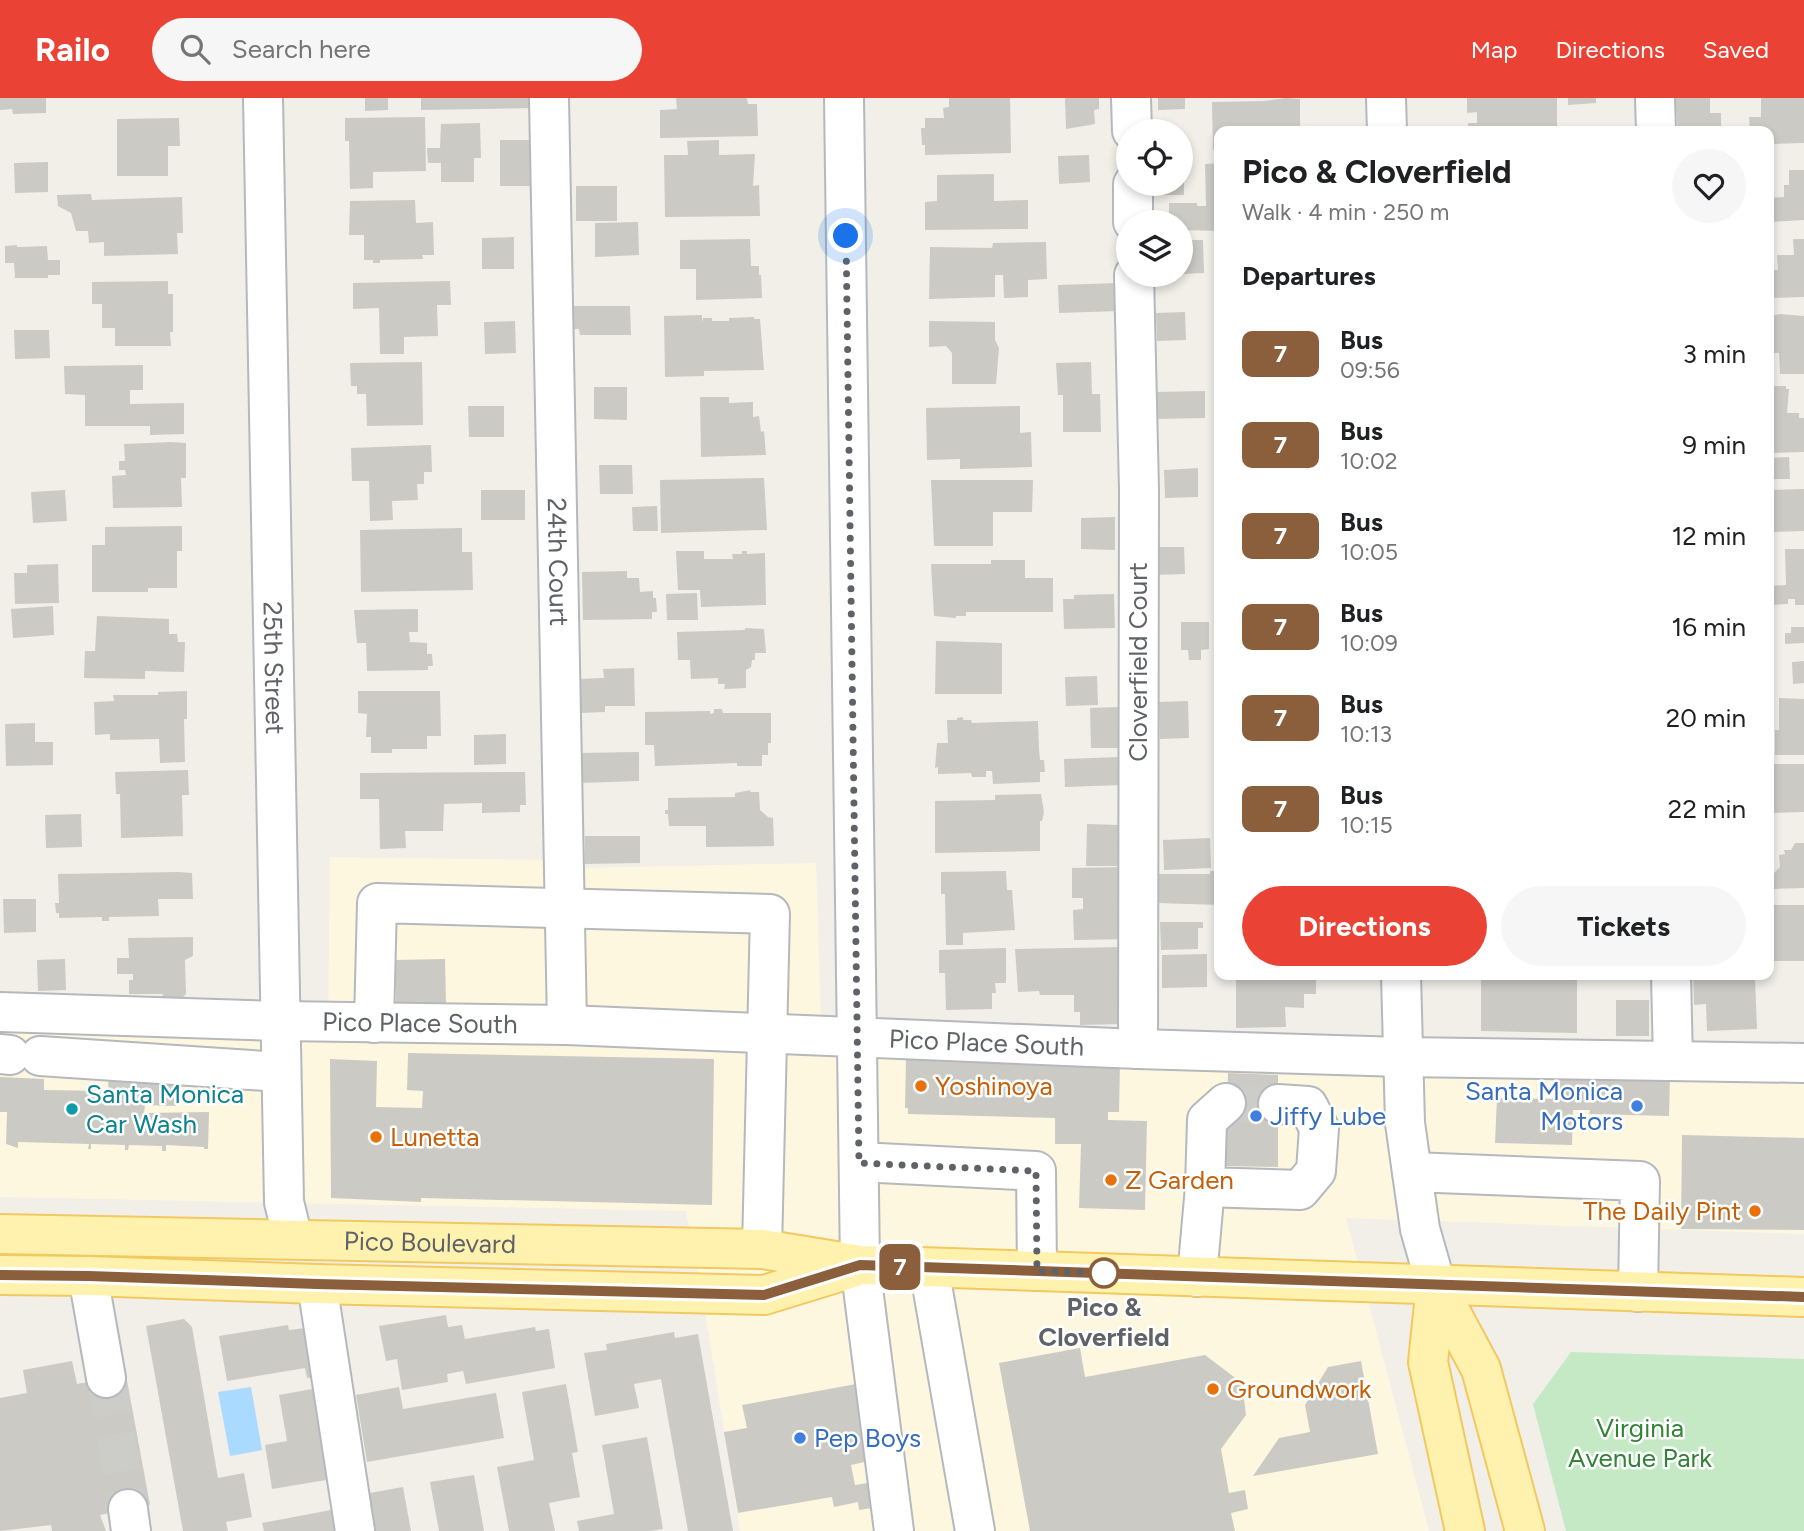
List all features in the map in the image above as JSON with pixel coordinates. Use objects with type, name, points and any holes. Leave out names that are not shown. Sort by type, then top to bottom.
[{"type":"main road","name":"Pico Boulevard","points":[[18,1235],[762,1249],[860,1265],[1804,1297]]},
{"type":"main road","points":[[18,1235],[18,1275]]},
{"type":"main road","points":[[293,1239],[317,1284]]},
{"type":"main road","name":"Pico Boulevard","points":[[18,1275],[764,1295],[860,1265]]},
{"type":"main road","points":[[1436,1285],[1427,1362],[1465,1531]]},
{"type":"main road","points":[[1436,1285],[1481,1369],[1525,1531]]},
{"type":"street","name":"25th Street","points":[[263,98],[279,1021],[284,1202],[293,1239]]},
{"type":"street","name":"24th Court","points":[[549,98],[567,1025]]},
{"type":"street","points":[[844,98],[860,1265],[894,1531]]},
{"type":"street","points":[[1131,98],[1132,119]]},
{"type":"street","points":[[1386,98],[1387,126]]},
{"type":"street","points":[[1655,98],[1656,126]]},
{"type":"street","name":"Cloverfield Court","points":[[1134,287],[1139,489],[1138,1049]]},
{"type":"street","points":[[374,1023],[377,903],[770,914],[762,1249]]},
{"type":"street","points":[[1401,980],[1405,1123],[1420,1229],[1436,1285]]},
{"type":"street","points":[[1671,980],[1673,1061]]},
{"type":"street","name":"Pico Place South","points":[[0,1012],[279,1021],[567,1025],[1138,1049],[1402,1057],[1804,1063]]},
{"type":"street","points":[[17,1055],[281,1072]]},
{"type":"street","points":[[1197,1276],[1205,1187],[1207,1121],[1226,1103]]},
{"type":"street","points":[[1205,1187],[1300,1190],[1316,1171],[1319,1128],[1308,1106],[1278,1104]]},
{"type":"street","points":[[859,1163],[1036,1171],[1037,1271]]},
{"type":"street","points":[[1412,1172],[1640,1181],[1638,1292]]},
{"type":"street","points":[[929,1268],[975,1531]]},
{"type":"street","points":[[89,1276],[106,1378]]},
{"type":"street","points":[[317,1284],[355,1531]]},
{"type":"shaded area","points":[[330,857],[553,860],[582,868],[816,863],[822,1052],[1804,1076],[1804,1234],[1346,1218],[1429,1531],[740,1531],[686,1211],[0,1197],[0,1026],[328,1028]]},
{"type":"green space","name":"Virginia Avenue Park","points":[[1571,1352],[1804,1359],[1804,1531],[1566,1531],[1533,1404]]},
{"type":"water","points":[[251,1387],[262,1450],[230,1456],[218,1392]]},
{"type":"building","points":[[0,98],[46,98],[46,113],[13,114],[12,109],[0,110]]},
{"type":"building","points":[[365,98],[388,98],[388,110],[365,111]]},
{"type":"building","points":[[421,98],[534,98],[535,108],[421,110]]},
{"type":"building","points":[[676,98],[747,98],[748,104],[757,104],[758,136],[660,138],[660,110],[677,109]]},
{"type":"building","points":[[949,98],[1010,98],[1011,153],[925,155],[921,128],[925,128],[925,118],[944,118],[943,108],[949,107]]},
{"type":"building","points":[[1065,98],[1099,98],[1099,109],[1094,110],[1095,124],[1066,129]]},
{"type":"building","points":[[1158,98],[1185,98],[1185,109],[1158,110]]},
{"type":"building","points":[[1467,98],[1557,98],[1557,126],[1468,126],[1468,123],[1477,123],[1477,112],[1467,113]]},
{"type":"building","points":[[1568,98],[1596,98],[1596,103],[1568,105]]},
{"type":"building","points":[[1675,98],[1710,98],[1710,113],[1721,113],[1721,126],[1678,126]]},
{"type":"building","points":[[1761,98],[1804,98],[1804,143],[1774,144],[1774,126],[1750,126],[1749,117],[1761,117]]},
{"type":"building","points":[[1300,99],[1300,126],[1214,126],[1213,150],[1212,102]]},
{"type":"building","points":[[425,117],[426,171],[373,172],[373,188],[350,189],[349,141],[345,141],[345,118]]},
{"type":"building","points":[[179,118],[180,146],[168,146],[168,176],[117,176],[117,119]]},
{"type":"building","points":[[480,123],[481,158],[474,158],[474,182],[441,182],[441,163],[428,163],[427,148],[440,148],[441,124]]},
{"type":"building","points":[[500,140],[534,140],[534,186],[500,186]]},
{"type":"building","points":[[719,140],[719,155],[755,154],[753,186],[759,185],[760,216],[665,217],[664,155],[688,155],[687,141]]},
{"type":"building","points":[[1089,155],[1090,182],[1059,184],[1058,156]]},
{"type":"building","points":[[48,162],[48,192],[15,193],[14,163]]},
{"type":"building","points":[[1214,163],[1214,231],[1193,230],[1193,210],[1169,210],[1169,203],[1197,203],[1197,206],[1206,206],[1205,164]]},
{"type":"building","points":[[1789,170],[1804,170],[1804,220],[1774,222],[1774,198],[1784,197],[1784,185],[1789,185]]},
{"type":"building","points":[[994,174],[994,201],[1028,200],[1028,229],[925,230],[925,202],[937,201],[937,175]]},
{"type":"building","points":[[576,186],[617,186],[617,221],[576,221]]},
{"type":"building","points":[[91,194],[92,200],[182,197],[183,233],[177,233],[178,254],[104,256],[104,242],[89,243],[88,231],[76,231],[71,213],[58,206],[57,195]]},
{"type":"building","points":[[415,200],[416,223],[433,222],[434,255],[422,255],[423,259],[380,260],[380,263],[364,260],[364,235],[349,235],[350,201]]},
{"type":"building","points":[[638,222],[639,255],[595,257],[595,223]]},
{"type":"building","points":[[514,237],[514,269],[482,269],[482,238]]},
{"type":"building","points":[[750,239],[751,266],[759,266],[762,298],[696,300],[696,269],[680,269],[680,240]]},
{"type":"building","points":[[1793,239],[1804,239],[1804,297],[1774,298],[1777,255],[1794,255]]},
{"type":"building","points":[[1193,240],[1203,240],[1204,273],[1193,273]]},
{"type":"building","points":[[1046,242],[1047,279],[1028,280],[1028,297],[1004,298],[1003,275],[995,275],[995,297],[929,299],[930,247],[992,248],[993,243]]},
{"type":"building","points":[[5,246],[47,246],[48,260],[60,260],[60,275],[48,275],[48,278],[15,278],[14,263],[5,263]]},
{"type":"building","points":[[168,281],[168,294],[173,294],[171,346],[115,346],[115,328],[102,328],[102,304],[92,304],[92,282]]},
{"type":"building","points":[[450,281],[451,305],[437,305],[438,336],[404,337],[404,354],[380,354],[379,308],[353,309],[353,283]]},
{"type":"building","points":[[1116,283],[1119,311],[1059,313],[1058,285]]},
{"type":"building","points":[[573,306],[630,306],[631,335],[580,335],[579,329],[573,329]]},
{"type":"building","points":[[1185,312],[1186,340],[1157,341],[1156,313]]},
{"type":"building","points":[[702,315],[702,322],[703,318],[712,318],[712,321],[729,321],[729,318],[760,319],[764,370],[704,371],[704,376],[665,377],[664,316]]},
{"type":"building","points":[[1774,315],[1804,316],[1804,374],[1780,374],[1779,353],[1774,353]]},
{"type":"building","points":[[515,321],[516,353],[485,354],[484,322]]},
{"type":"building","points":[[929,321],[995,322],[995,340],[999,348],[996,384],[952,384],[952,353],[946,346],[929,347]]},
{"type":"building","points":[[14,330],[49,330],[50,358],[15,359]]},
{"type":"building","points":[[422,362],[423,425],[367,426],[366,394],[357,394],[357,386],[351,386],[350,363]]},
{"type":"building","points":[[1091,362],[1092,394],[1100,394],[1101,432],[1063,432],[1063,395],[1058,395],[1056,363]]},
{"type":"building","points":[[143,365],[143,390],[130,390],[130,404],[184,403],[184,434],[150,435],[150,426],[85,426],[85,395],[65,394],[64,366]]},
{"type":"building","points":[[1774,386],[1786,386],[1786,389],[1789,389],[1787,413],[1799,413],[1799,418],[1804,418],[1804,452],[1774,453]]},
{"type":"building","points":[[594,387],[627,387],[627,420],[594,419]]},
{"type":"building","points":[[1205,391],[1205,418],[1156,419],[1156,392]]},
{"type":"building","points":[[700,397],[729,397],[729,403],[753,402],[753,417],[759,416],[761,432],[764,431],[766,455],[701,457]]},
{"type":"building","points":[[468,406],[504,406],[504,437],[469,437]]},
{"type":"building","points":[[1020,406],[1020,433],[1031,432],[1032,467],[960,469],[960,459],[927,460],[926,408]]},
{"type":"building","points":[[186,443],[186,478],[181,478],[182,507],[113,508],[112,476],[126,475],[125,470],[119,470],[119,461],[125,461],[124,444]]},
{"type":"building","points":[[431,445],[432,472],[424,472],[424,484],[417,484],[418,500],[392,501],[393,520],[370,521],[369,481],[352,481],[351,448]]},
{"type":"building","points":[[1789,457],[1790,479],[1774,479],[1774,458]]},
{"type":"building","points":[[599,465],[632,465],[633,494],[600,494]]},
{"type":"building","points":[[1198,468],[1198,497],[1165,498],[1164,470]]},
{"type":"building","points":[[764,478],[767,530],[661,533],[660,480]]},
{"type":"building","points":[[931,480],[1033,480],[1032,512],[993,512],[993,546],[934,546]]},
{"type":"building","points":[[1804,489],[1804,531],[1774,532],[1774,490]]},
{"type":"building","points":[[65,490],[67,521],[33,523],[31,492]]},
{"type":"building","points":[[481,490],[525,490],[525,520],[481,520]]},
{"type":"building","points":[[657,506],[658,531],[633,531],[632,507]]},
{"type":"building","points":[[1115,517],[1115,550],[1081,549],[1081,518]]},
{"type":"building","points":[[182,526],[182,551],[177,551],[177,588],[148,588],[148,592],[92,592],[92,545],[105,545],[105,527]]},
{"type":"building","points":[[462,528],[462,552],[472,552],[473,590],[361,592],[360,530]]},
{"type":"building","points":[[1152,547],[1184,547],[1185,574],[1153,575]]},
{"type":"building","points":[[1785,549],[1804,549],[1804,605],[1795,605],[1795,599],[1788,599],[1788,604],[1774,605],[1774,586],[1786,585]]},
{"type":"building","points":[[676,551],[704,551],[704,559],[733,559],[732,554],[742,554],[742,551],[747,551],[747,554],[765,553],[766,605],[701,607],[700,590],[678,590]]},
{"type":"building","points":[[991,560],[1025,560],[1025,578],[1053,578],[1053,612],[966,612],[966,616],[956,618],[934,616],[931,564],[991,564]]},
{"type":"building","points":[[58,564],[59,603],[15,604],[14,573],[27,573],[27,565]]},
{"type":"building","points":[[627,571],[627,578],[639,578],[640,592],[653,591],[657,612],[652,612],[652,619],[583,620],[582,572]]},
{"type":"building","points":[[697,593],[698,620],[667,620],[666,594]]},
{"type":"building","points":[[1114,594],[1115,628],[1064,629],[1063,599],[1074,599],[1074,595]]},
{"type":"building","points":[[53,606],[54,635],[13,638],[11,609]]},
{"type":"building","points":[[418,609],[418,632],[409,632],[410,642],[427,643],[427,654],[432,654],[433,666],[428,666],[428,670],[367,671],[366,643],[357,643],[354,610]]},
{"type":"building","points":[[97,616],[169,619],[169,634],[177,634],[178,642],[185,642],[184,672],[145,671],[145,679],[84,678],[85,651],[95,651]]},
{"type":"building","points":[[1181,622],[1209,622],[1209,649],[1201,650],[1201,660],[1189,660],[1188,650],[1181,650]]},
{"type":"building","points":[[1791,627],[1804,627],[1804,643],[1785,644],[1785,633],[1791,633]]},
{"type":"building","points":[[764,629],[766,653],[755,653],[755,660],[752,660],[751,667],[746,670],[746,688],[724,689],[725,684],[718,684],[718,678],[691,679],[690,660],[678,660],[677,632]]},
{"type":"building","points":[[936,641],[1002,643],[1002,694],[935,694]]},
{"type":"building","points":[[1804,661],[1804,683],[1793,684],[1792,662]]},
{"type":"building","points":[[634,668],[635,706],[605,706],[605,712],[578,713],[577,679],[604,678],[603,669]]},
{"type":"building","points":[[1097,676],[1098,705],[1066,706],[1065,677]]},
{"type":"building","points":[[187,691],[187,719],[184,719],[185,762],[160,763],[159,739],[110,740],[110,734],[95,735],[94,702],[114,701],[113,695],[158,695],[158,692]]},
{"type":"building","points":[[358,691],[440,691],[441,736],[427,736],[427,749],[392,749],[392,753],[371,753],[371,737],[366,737],[367,714],[358,713]]},
{"type":"building","points":[[1779,698],[1804,699],[1804,755],[1775,755],[1775,730],[1779,730]]},
{"type":"building","points":[[1188,701],[1189,738],[1160,739],[1159,702]]},
{"type":"building","points":[[1120,707],[1120,748],[1091,748],[1090,708]]},
{"type":"building","points":[[714,709],[722,709],[723,713],[771,713],[771,743],[768,743],[768,755],[762,755],[762,766],[737,766],[737,763],[655,766],[654,745],[645,745],[645,712],[710,711],[710,714],[714,713]]},
{"type":"building","points":[[963,717],[963,720],[971,720],[972,723],[1038,721],[1040,760],[1044,760],[1045,772],[1040,772],[1040,782],[993,784],[992,771],[986,771],[986,777],[972,777],[971,773],[938,774],[938,767],[935,768],[937,743],[948,743],[947,720]]},
{"type":"building","points":[[35,723],[35,742],[53,742],[53,765],[6,766],[5,724]]},
{"type":"building","points":[[506,734],[506,764],[474,765],[474,735]]},
{"type":"building","points":[[639,752],[639,781],[580,783],[580,753]]},
{"type":"building","points":[[1120,757],[1121,785],[1065,787],[1064,759]]},
{"type":"building","points":[[1774,764],[1804,764],[1804,812],[1774,813]]},
{"type":"building","points":[[188,770],[189,795],[182,795],[183,836],[121,838],[120,794],[116,794],[115,772]]},
{"type":"building","points":[[525,772],[526,805],[520,805],[520,812],[482,813],[482,803],[444,804],[443,831],[405,831],[406,848],[380,849],[379,799],[360,799],[360,773]]},
{"type":"building","points":[[751,790],[750,792],[759,792],[760,810],[773,818],[774,846],[706,847],[706,826],[669,826],[668,814],[665,814],[665,810],[668,810],[668,798],[735,797],[735,793]]},
{"type":"building","points":[[1041,794],[1044,812],[1040,821],[1040,851],[935,853],[935,801],[995,800],[995,795]]},
{"type":"building","points":[[81,814],[82,847],[46,848],[45,815]]},
{"type":"building","points":[[1087,824],[1120,825],[1120,866],[1086,866]]},
{"type":"building","points":[[585,836],[640,836],[640,863],[585,864]]},
{"type":"building","points":[[1210,838],[1211,868],[1164,870],[1163,840]]},
{"type":"building","points":[[1795,843],[1804,843],[1804,888],[1774,889],[1774,873],[1780,867],[1779,855],[1785,854],[1784,850],[1791,850]]},
{"type":"building","points":[[1129,867],[1130,939],[1074,940],[1073,910],[1083,909],[1083,898],[1072,898],[1072,868]]},
{"type":"building","points":[[1006,871],[1007,890],[1012,890],[1015,930],[963,933],[963,945],[946,945],[945,894],[941,894],[941,872]]},
{"type":"building","points":[[1210,871],[1214,871],[1214,905],[1157,903],[1157,874],[1210,874]]},
{"type":"building","points":[[192,873],[193,899],[158,899],[159,916],[109,917],[109,921],[102,921],[102,917],[59,918],[59,913],[56,913],[55,903],[59,903],[58,874]]},
{"type":"building","points":[[3,899],[36,899],[36,932],[4,933]]},
{"type":"building","points":[[1774,905],[1804,905],[1804,961],[1774,961]]},
{"type":"building","points":[[1160,922],[1203,922],[1203,928],[1198,928],[1198,949],[1161,950]]},
{"type":"building","points":[[193,937],[193,956],[185,960],[186,994],[183,997],[129,994],[129,980],[133,980],[133,974],[117,974],[117,958],[129,958],[128,938]]},
{"type":"building","points":[[1123,947],[1124,1024],[1080,1025],[1080,1012],[1074,1012],[1074,995],[1040,995],[1039,991],[1018,992],[1015,949]]},
{"type":"building","points":[[1006,948],[1006,983],[995,983],[996,993],[992,993],[992,1009],[946,1010],[945,973],[939,973],[939,950]]},
{"type":"building","points":[[1207,954],[1207,987],[1162,988],[1162,955]]},
{"type":"building","points":[[65,959],[66,990],[38,991],[37,960]]},
{"type":"building","points":[[445,959],[446,1004],[396,1005],[396,960]]},
{"type":"building","points":[[1236,980],[1316,980],[1316,994],[1304,994],[1304,1008],[1285,1007],[1286,1027],[1236,1028]]},
{"type":"building","points":[[1481,980],[1577,980],[1577,1033],[1481,1031]]},
{"type":"building","points":[[1693,980],[1755,980],[1757,1029],[1707,1031],[1706,1004],[1694,1005]]},
{"type":"building","points":[[1616,1000],[1649,1000],[1649,1036],[1616,1036]]},
{"type":"building","points":[[408,1053],[714,1059],[712,1205],[421,1198],[421,1202],[331,1198],[330,1059],[377,1061],[376,1107],[422,1108],[423,1091],[407,1090]]},
{"type":"building","points":[[906,1058],[1120,1062],[1119,1112],[1108,1112],[1108,1120],[1147,1121],[1145,1210],[1079,1208],[1081,1144],[1055,1144],[1055,1118],[908,1114],[908,1108],[905,1108]]},
{"type":"building","name":"Santa Monica Car Wash","points":[[109,1067],[177,1069],[176,1106],[145,1105],[144,1113],[209,1112],[208,1149],[166,1145],[166,1151],[162,1151],[162,1146],[129,1145],[128,1150],[125,1150],[125,1145],[91,1144],[91,1149],[88,1149],[89,1144],[18,1142],[18,1148],[6,1144],[7,1112],[0,1112],[0,1077],[44,1079],[44,1090],[108,1091]]},
{"type":"building","points":[[1228,1073],[1278,1075],[1278,1167],[1225,1166]]},
{"type":"building","points":[[1554,1074],[1670,1077],[1669,1116],[1589,1114],[1590,1110],[1573,1110],[1572,1145],[1495,1143],[1497,1098],[1564,1099],[1564,1092],[1554,1091]]},
{"type":"building","points":[[1682,1135],[1804,1138],[1804,1230],[1681,1229]]},
{"type":"building","points":[[446,1315],[448,1327],[462,1325],[465,1339],[535,1327],[536,1331],[549,1329],[555,1368],[466,1384],[463,1371],[447,1374],[448,1382],[402,1390],[397,1359],[386,1361],[379,1326]]},
{"type":"building","points":[[184,1319],[192,1327],[218,1478],[244,1473],[252,1517],[226,1522],[228,1531],[183,1531],[146,1326]]},
{"type":"building","points":[[288,1325],[289,1330],[313,1327],[321,1376],[307,1378],[305,1368],[227,1381],[219,1336]]},
{"type":"building","points":[[674,1332],[675,1338],[698,1334],[733,1531],[688,1531],[661,1379],[634,1384],[639,1408],[595,1416],[584,1353],[607,1350],[606,1344]]},
{"type":"building","points":[[1080,1348],[1085,1377],[1205,1355],[1242,1383],[1246,1415],[1221,1449],[1229,1493],[1245,1490],[1248,1509],[1231,1513],[1235,1531],[1030,1531],[999,1363]]},
{"type":"building","points":[[72,1361],[77,1384],[126,1375],[150,1505],[100,1515],[106,1531],[52,1531],[51,1525],[0,1531],[0,1398],[27,1393],[23,1370]]},
{"type":"building","points":[[1361,1361],[1378,1454],[1253,1476],[1279,1438],[1310,1432],[1305,1405],[1328,1367]]},
{"type":"building","points":[[566,1384],[578,1452],[572,1453],[580,1497],[549,1503],[555,1531],[509,1531],[497,1467],[534,1460],[522,1392]]},
{"type":"building","points":[[856,1384],[869,1461],[851,1465],[855,1485],[867,1483],[872,1508],[859,1510],[858,1502],[834,1507],[832,1497],[738,1513],[724,1432],[747,1428],[742,1405]]},
{"type":"building","points":[[323,1387],[332,1479],[272,1489],[265,1445],[287,1441],[279,1395]]},
{"type":"building","points":[[399,1387],[403,1409],[496,1393],[504,1438],[367,1462],[356,1395]]},
{"type":"building","points":[[647,1437],[663,1529],[579,1531],[577,1521],[614,1514],[602,1445]]},
{"type":"building","points":[[474,1475],[484,1531],[439,1531],[430,1482]]},
{"type":"building","points":[[403,1487],[411,1531],[365,1531],[359,1495]]},
{"type":"building","points":[[331,1510],[335,1531],[264,1531],[262,1523]]},
{"type":"tunnel","points":[[1226,1103],[1278,1104]]},
{"type":"tunnel","points":[[106,1378],[128,1509]]},
{"type":"bus line","name":"7","points":[[0,1275],[764,1295],[860,1265],[1804,1297]]},
{"type":"place","name":"Yoshinoya","points":[[921,1086]]},
{"type":"place","name":"Santa Monica Motors","points":[[1637,1106]]},
{"type":"place","name":"Santa Monica Car Wash","points":[[72,1109]]},
{"type":"place","name":"Jiffy Lube","points":[[1256,1116]]},
{"type":"place","name":"Lunetta","points":[[376,1137]]},
{"type":"place","name":"Z Garden","points":[[1111,1180]]},
{"type":"place","name":"The Daily Pint","points":[[1755,1211]]},
{"type":"place","name":"Pico & Cloverfield","points":[[1104,1273]]},
{"type":"place","name":"Groundwork","points":[[1213,1389]]},
{"type":"place","name":"Pep Boys","points":[[800,1438]]},
{"type":"route","points":[[846,236],[859,1163],[1036,1171],[1037,1271],[1104,1273]]}]
